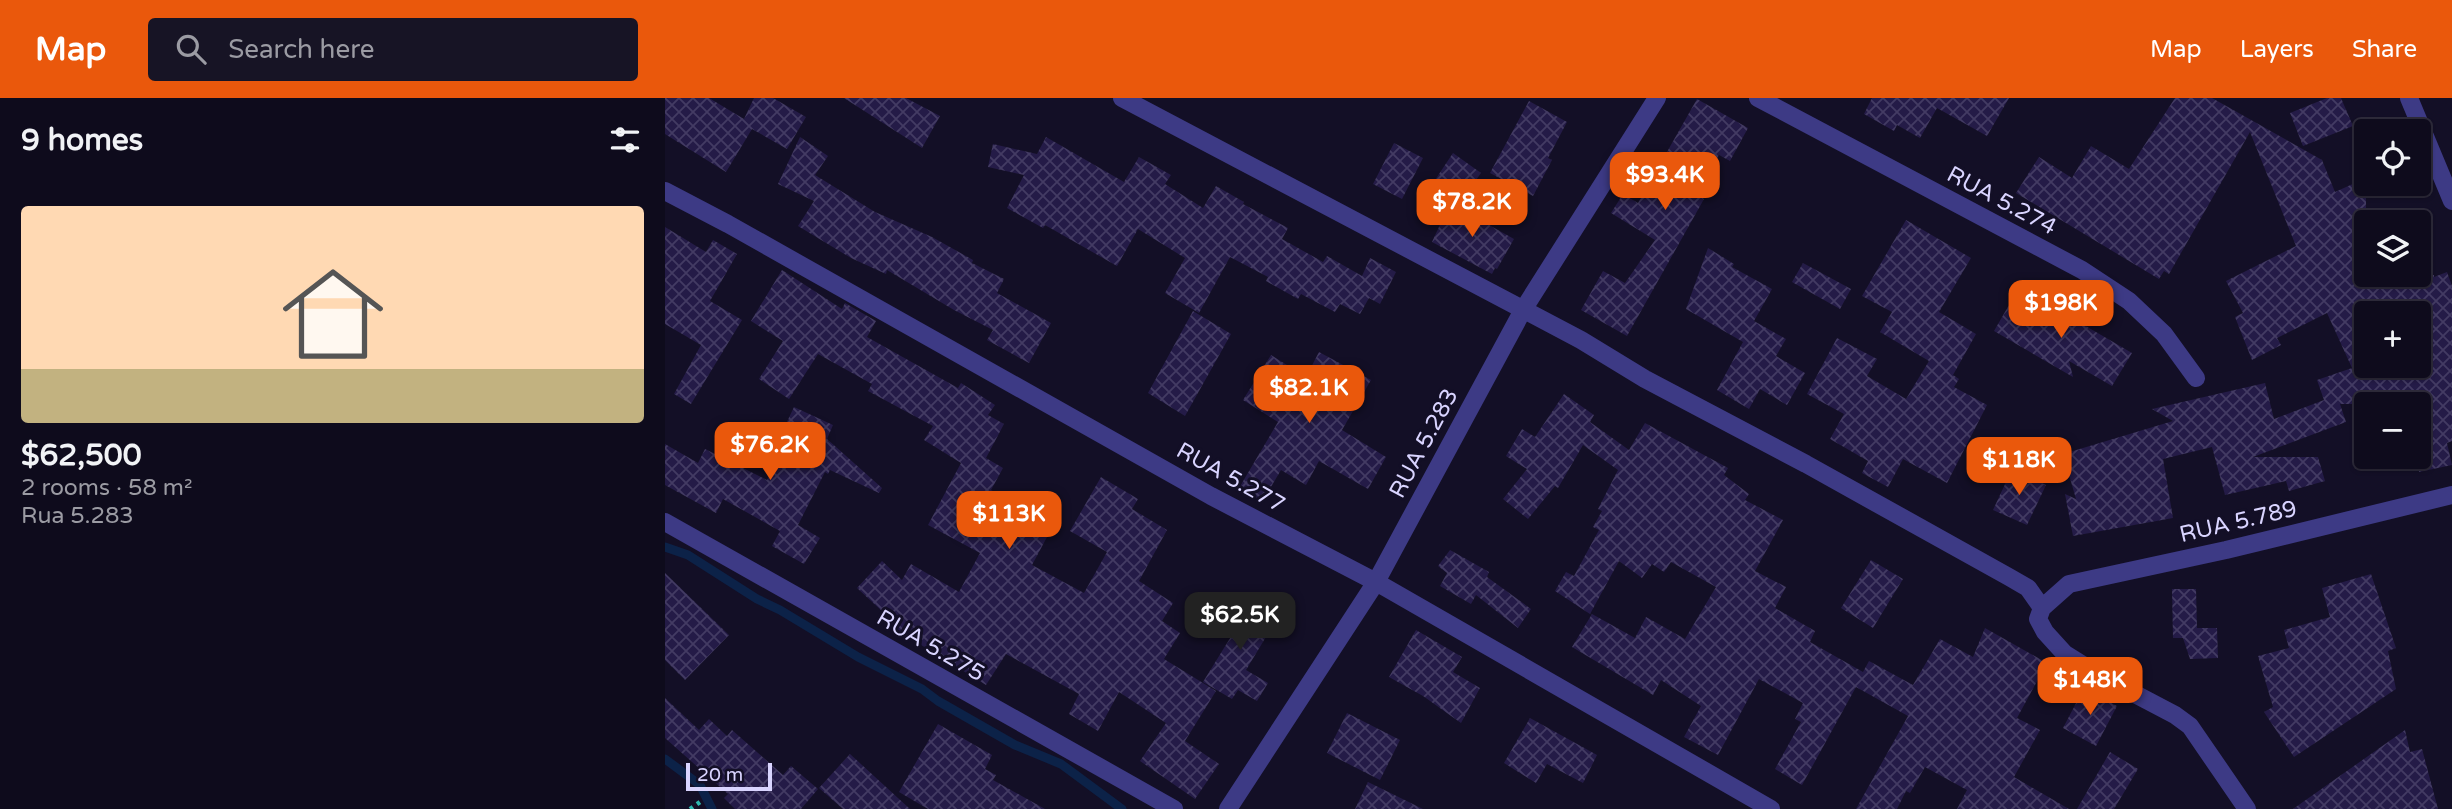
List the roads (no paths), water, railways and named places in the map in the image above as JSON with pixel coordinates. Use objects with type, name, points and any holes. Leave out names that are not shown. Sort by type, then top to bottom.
[{"type":"street","points":[[1122,98],[1581,340],[1645,379],[1806,464],[2028,588],[2042,608],[2038,619],[2045,632],[2064,654],[2175,715],[2190,726],[2247,809]]},
{"type":"street","name":"RUA 5.283","points":[[1229,809],[1376,582],[1523,310],[1657,98]]},
{"type":"street","name":"RUA 5.274","points":[[1759,98],[2083,270],[2129,301],[2164,334],[2196,378]]},
{"type":"street","points":[[2409,98],[2452,201]]},
{"type":"street","name":"RUA 5.277","points":[[665,191],[740,230],[1211,496],[1376,582],[1771,809]]},
{"type":"street","name":"RUA 5.789","points":[[2042,608],[2069,584],[2452,495]]},
{"type":"street","name":"RUA 5.275","points":[[665,522],[1174,809]]},
{"type":"waterway","points":[[665,547],[688,555],[757,599],[858,657],[922,689],[1015,745],[1061,764],[1122,809]]},
{"type":"waterway","points":[[665,759],[700,785],[712,809]]}]
